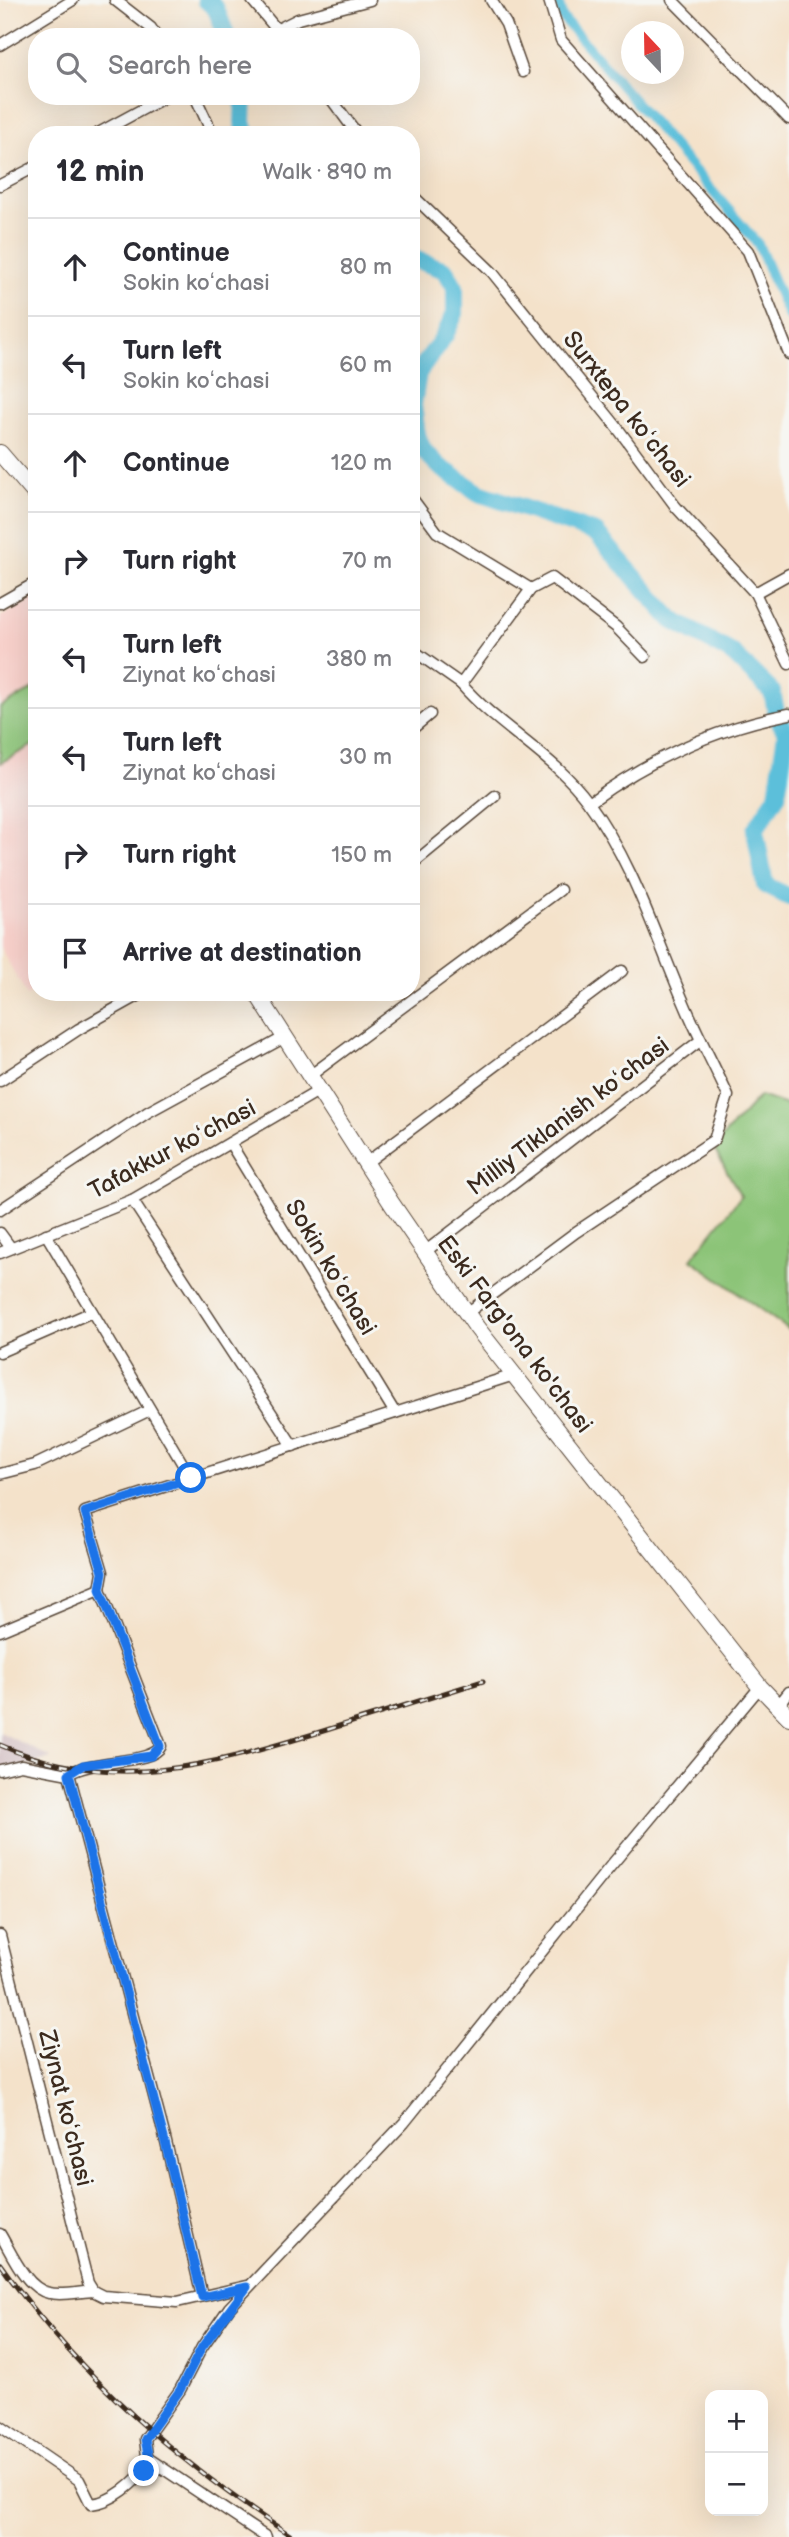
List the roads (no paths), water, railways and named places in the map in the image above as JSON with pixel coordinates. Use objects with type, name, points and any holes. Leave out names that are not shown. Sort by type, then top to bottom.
[{"type":"main road","points":[[0,453],[28,486]]},
{"type":"main road","name":"Eski Farg'ona ko'chasi","points":[[262,1001],[467,1313],[760,1687],[783,1711]]},
{"type":"street","points":[[0,45],[73,0]]},
{"type":"street","points":[[115,0],[152,28]]},
{"type":"street","points":[[252,0],[277,28]]},
{"type":"street","points":[[287,28],[298,19],[370,0]]},
{"type":"street","points":[[491,0],[506,24],[523,72]]},
{"type":"street","points":[[549,0],[561,40],[748,251],[789,354]]},
{"type":"street","points":[[671,0],[789,119]]},
{"type":"street","points":[[112,126],[150,105]]},
{"type":"street","points":[[198,105],[209,126]]},
{"type":"street","points":[[335,105],[351,126]]},
{"type":"street","points":[[1,181],[28,170]]},
{"type":"street","name":"Surxtepa koʻchasi","points":[[420,203],[492,272],[617,426],[676,508],[755,593],[789,664]]},
{"type":"street","points":[[420,509],[438,532],[531,589]]},
{"type":"street","points":[[755,593],[789,574]]},
{"type":"street","points":[[461,684],[531,589],[552,579],[616,626],[645,657]]},
{"type":"street","points":[[0,603],[28,587]]},
{"type":"street","points":[[420,655],[461,684],[481,705],[536,748],[589,803],[646,903],[701,1040],[728,1096],[714,1140],[576,1232],[467,1313]]},
{"type":"street","points":[[420,722],[430,714]]},
{"type":"street","points":[[589,803],[622,779],[668,754],[733,727],[781,715]]},
{"type":"street","points":[[420,858],[495,796]]},
{"type":"street","points":[[420,994],[560,890]]},
{"type":"street","points":[[366,1163],[622,971]]},
{"type":"street","points":[[0,1081],[129,1001]]},
{"type":"street","points":[[310,1075],[410,1001]]},
{"type":"street","points":[[0,1210],[148,1112],[285,1037]]},
{"type":"street","name":"Milliy Tiklanish koʻchasi","points":[[426,1251],[701,1040]]},
{"type":"street","name":"Tafakkur koʻchasi","points":[[0,1252],[132,1200],[320,1090]]},
{"type":"street","name":"Sokin koʻchasi","points":[[230,1143],[396,1413]]},
{"type":"street","points":[[132,1200],[293,1446]]},
{"type":"street","points":[[0,1233],[11,1248]]},
{"type":"street","points":[[46,1234],[191,1478]]},
{"type":"street","points":[[0,1352],[92,1312]]},
{"type":"street","points":[[0,1770],[21,1765],[69,1774],[83,1765],[151,1756],[160,1746],[100,1589],[103,1572],[85,1512],[513,1375]]},
{"type":"street","points":[[0,1474],[35,1465],[150,1410]]},
{"type":"street","points":[[0,1631],[100,1589]]},
{"type":"street","points":[[0,2426],[79,2480],[91,2504],[99,2503],[130,2485],[144,2471],[149,2459],[145,2439],[180,2390],[202,2347],[247,2287],[404,2123],[609,1868],[760,1687]]},
{"type":"street","points":[[783,1711],[789,1692]]},
{"type":"street","points":[[69,1774],[164,2138],[202,2297]]},
{"type":"street","name":"Ziynat koʻchasi","points":[[0,1936],[88,2283],[93,2291]]},
{"type":"street","points":[[0,2234],[36,2287],[52,2294],[93,2291],[103,2296],[177,2302],[247,2287]]},
{"type":"street","points":[[149,2459],[267,2537]]},
{"type":"waterway","points":[[206,0],[216,9],[223,28]]},
{"type":"waterway","points":[[558,0],[562,17],[758,244],[789,317]]},
{"type":"waterway","points":[[244,105],[244,126]]},
{"type":"waterway","points":[[420,261],[445,270],[455,287],[455,313],[445,335],[420,370]]},
{"type":"waterway","points":[[420,442],[423,450],[440,467],[479,493],[596,533],[672,620],[732,653],[772,692],[777,716],[786,733],[777,795],[755,830],[765,885],[789,897]]},
{"type":"railway","points":[[0,1745],[42,1760],[82,1768],[161,1770],[200,1764],[279,1744],[483,1681]]},
{"type":"railway","points":[[0,2264],[64,2344],[97,2381],[133,2415],[209,2478],[293,2537]]}]
